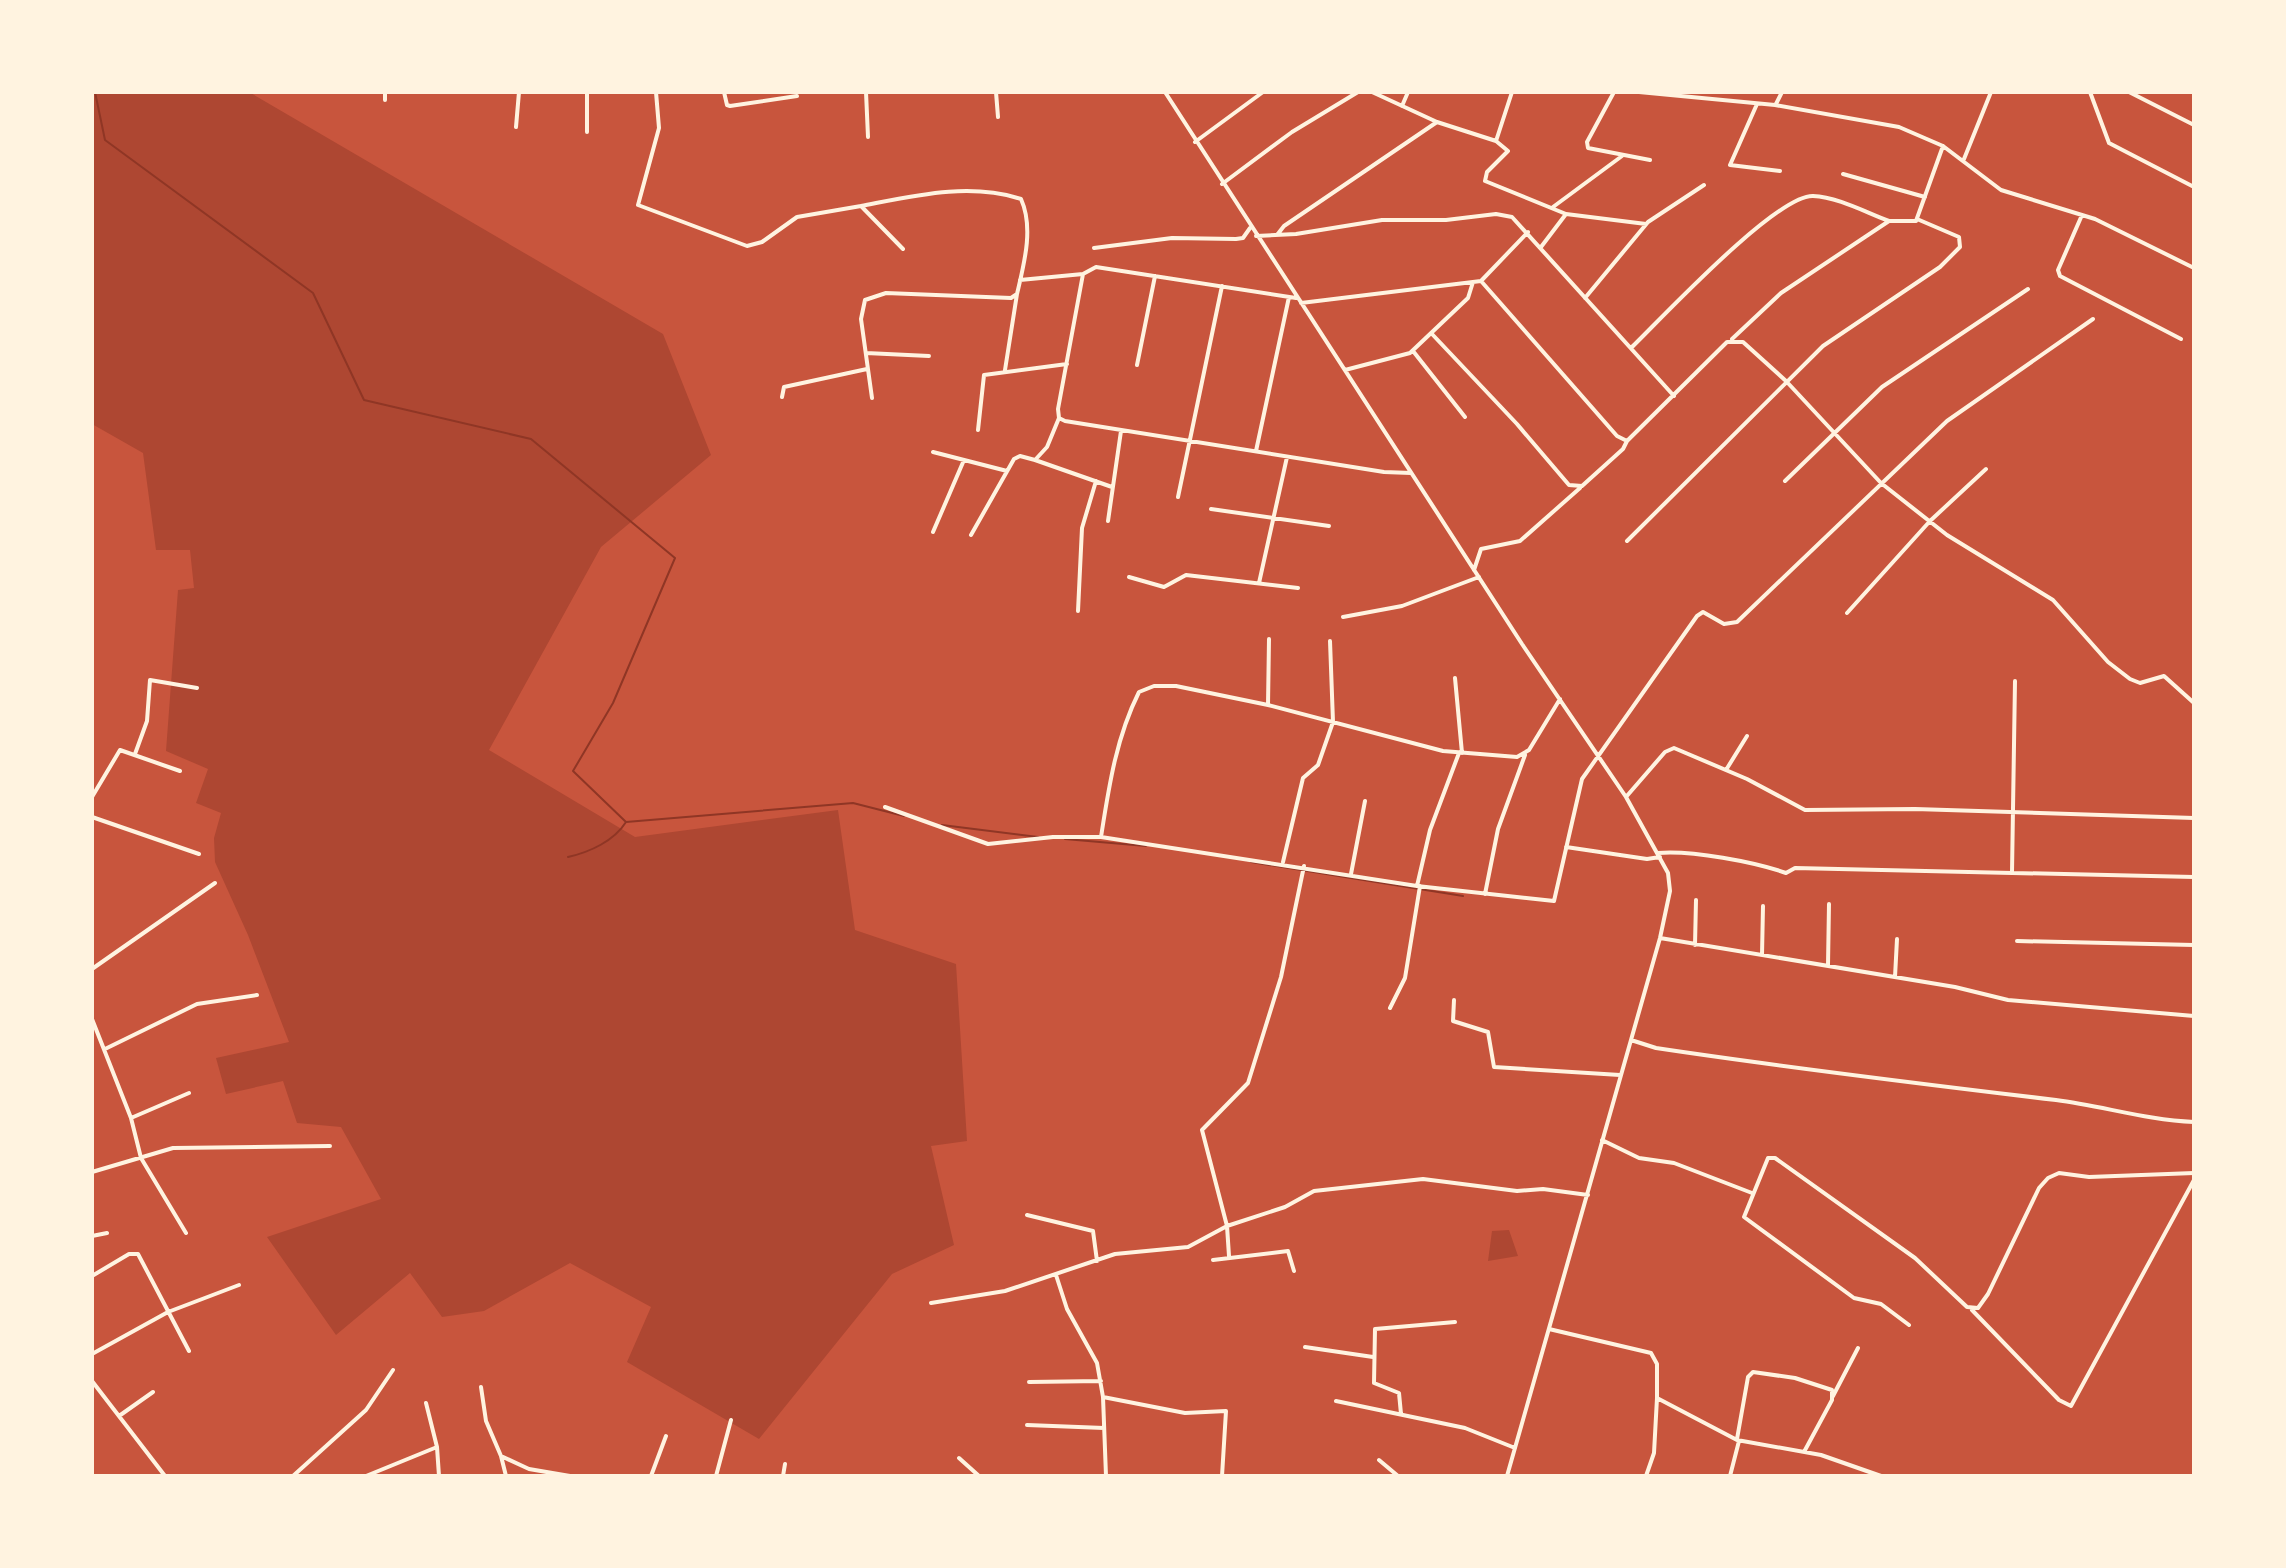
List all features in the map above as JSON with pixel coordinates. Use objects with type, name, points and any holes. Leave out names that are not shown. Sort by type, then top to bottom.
[{"type":"street","points":[[385,92],[385,100]]},
{"type":"street","points":[[516,127],[519,92]]},
{"type":"street","points":[[587,92],[587,132]]},
{"type":"street","points":[[656,92],[659,128],[638,205],[747,246],[762,242],[797,217],[861,206],[950,192],[1021,199],[1028,226],[1005,370]]},
{"type":"street","points":[[724,92],[730,106],[797,96]]},
{"type":"street","points":[[866,92],[868,137]]},
{"type":"street","points":[[996,92],[998,117]]},
{"type":"street","points":[[1165,92],[1250,228],[1626,797],[1668,873],[1670,891],[1660,938],[1507,1476]]},
{"type":"street","points":[[1195,142],[1263,92]]},
{"type":"street","points":[[1222,184],[1292,132],[1358,92]]},
{"type":"street","points":[[1372,92],[1437,122],[1496,141],[1508,151],[1487,172],[1485,181],[1566,214],[1646,224]]},
{"type":"street","points":[[1402,106],[1408,92]]},
{"type":"street","points":[[1496,141],[1512,92]]},
{"type":"street","points":[[1614,92],[1587,142],[1588,148],[1650,160]]},
{"type":"street","points":[[1639,92],[1775,105],[1899,127],[1943,146],[2001,190],[2082,215],[2194,268]]},
{"type":"street","points":[[1775,105],[1782,92]]},
{"type":"street","points":[[1964,159],[1991,92]]},
{"type":"street","points":[[2090,92],[2109,143],[2194,187]]},
{"type":"street","points":[[2129,92],[2194,125]]},
{"type":"street","points":[[1757,104],[1730,165],[1780,171]]},
{"type":"street","points":[[1277,235],[1284,226],[1437,122]]},
{"type":"street","points":[[1917,219],[1943,146]]},
{"type":"street","points":[[1553,207],[1622,156]]},
{"type":"street","points":[[1843,174],[1925,197]]},
{"type":"street","points":[[1585,298],[1646,224],[1704,185]]},
{"type":"street","points":[[1627,541],[1823,346],[1940,267],[1960,247],[1959,237],[1917,219],[1889,221],[1821,198],[1806,197],[1747,234],[1631,348]]},
{"type":"street","points":[[861,206],[903,249]]},
{"type":"street","points":[[1256,236],[1382,220],[1446,220],[1496,214],[1512,217],[1674,396]]},
{"type":"street","points":[[1541,247],[1566,214]]},
{"type":"street","points":[[2082,215],[2058,270],[2060,276],[2181,339]]},
{"type":"street","points":[[1474,570],[1481,549],[1520,541],[1623,449],[1627,441],[1781,293],[1889,221]]},
{"type":"street","points":[[1094,248],[1172,238],[1236,239],[1243,238],[1250,228]]},
{"type":"street","points":[[1020,280],[1083,274],[1096,267],[1299,300],[1481,281],[1528,232]]},
{"type":"street","points":[[1035,460],[1047,447],[1059,418],[1083,274]]},
{"type":"street","points":[[1137,365],[1155,276]]},
{"type":"street","points":[[1481,281],[1617,436],[1627,441]]},
{"type":"street","points":[[1345,370],[1401,358],[1413,351],[1468,298],[1473,282]]},
{"type":"street","points":[[1178,497],[1191,442],[1198,388],[1222,286]]},
{"type":"street","points":[[1785,481],[1895,376],[2028,289]]},
{"type":"street","points":[[872,398],[861,307],[875,294],[1001,298],[1017,294]]},
{"type":"street","points":[[1256,451],[1289,297]]},
{"type":"street","points":[[885,807],[988,844],[1053,837],[1101,837],[1283,862],[1418,886],[1554,901],[1582,779],[1697,616],[1703,612],[1724,624],[1737,622],[1947,421],[2093,319]]},
{"type":"street","points":[[1432,334],[1517,424],[1569,485],[1582,486]]},
{"type":"street","points":[[1732,339],[1743,342],[1786,381],[1881,483],[1930,521],[2053,600],[2108,662],[2130,679],[2145,682],[2164,676],[2194,703]]},
{"type":"street","points":[[1413,351],[1465,417]]},
{"type":"street","points":[[866,353],[929,356]]},
{"type":"street","points":[[978,430],[984,375],[1067,364]]},
{"type":"street","points":[[782,397],[784,387],[867,369]]},
{"type":"street","points":[[1059,418],[1191,442],[1384,472],[1411,473]]},
{"type":"street","points":[[1108,521],[1121,431]]},
{"type":"street","points":[[933,452],[1007,471]]},
{"type":"street","points":[[971,535],[1007,471],[1020,456],[1112,487]]},
{"type":"street","points":[[1259,583],[1287,457]]},
{"type":"street","points":[[933,532],[964,460]]},
{"type":"street","points":[[1847,613],[1930,521],[1986,469]]},
{"type":"street","points":[[1078,611],[1082,528],[1096,481]]},
{"type":"street","points":[[1211,509],[1329,526]]},
{"type":"street","points":[[1129,577],[1164,587],[1186,575],[1298,588]]},
{"type":"street","points":[[1343,617],[1402,606],[1479,577]]},
{"type":"street","points":[[1268,705],[1269,639]]},
{"type":"street","points":[[1283,862],[1303,778],[1318,765],[1333,722],[1330,641]]},
{"type":"street","points":[[1390,1008],[1405,978],[1418,886],[1430,830],[1460,753],[1455,678]]},
{"type":"street","points":[[135,754],[147,721],[150,680],[197,688]]},
{"type":"street","points":[[2012,873],[2015,681]]},
{"type":"street","points":[[1101,837],[1110,770],[1139,692],[1154,686],[1176,686],[1268,705],[1460,753],[1525,755]]},
{"type":"street","points":[[1485,894],[1498,829],[1525,755],[1560,699]]},
{"type":"street","points":[[1726,770],[1747,736]]},
{"type":"street","points":[[1626,797],[1669,748],[1726,770],[1805,810],[2014,811],[2194,818]]},
{"type":"street","points":[[92,797],[117,751],[135,754],[180,771]]},
{"type":"street","points":[[1351,874],[1365,801]]},
{"type":"street","points":[[92,817],[199,854]]},
{"type":"street","points":[[1566,847],[1647,859],[1674,851],[1761,864],[1786,873],[1795,868],[2194,877]]},
{"type":"street","points":[[1229,1256],[1227,1226],[1202,1130],[1248,1083],[1281,977],[1304,866]]},
{"type":"street","points":[[92,969],[130,946],[215,883]]},
{"type":"street","points":[[1695,945],[1696,900]]},
{"type":"street","points":[[1828,965],[1829,904]]},
{"type":"street","points":[[1762,955],[1763,906]]},
{"type":"street","points":[[1660,938],[1828,965],[2008,1000],[2194,1016]]},
{"type":"street","points":[[1895,977],[1897,939]]},
{"type":"street","points":[[2017,941],[2194,945]]},
{"type":"street","points":[[105,1049],[197,1004],[257,995]]},
{"type":"street","points":[[1454,1000],[1453,1021],[1488,1032],[1494,1067],[1620,1075]]},
{"type":"street","points":[[92,1019],[131,1118],[141,1158],[186,1233]]},
{"type":"street","points":[[1631,1040],[1656,1048],[1836,1075],[2061,1101],[2155,1120],[2194,1122]]},
{"type":"street","points":[[131,1118],[189,1093]]},
{"type":"street","points":[[1602,1140],[1639,1158],[1674,1163],[1752,1193]]},
{"type":"street","points":[[92,1172],[173,1148],[330,1146]]},
{"type":"street","points":[[1909,1325],[1881,1304],[1854,1298],[1747,1220],[1744,1215],[1765,1160],[1775,1158],[1915,1258],[1970,1308],[2059,1400],[2071,1406],[2194,1180]]},
{"type":"street","points":[[1970,1308],[1978,1308],[1988,1294],[2039,1188],[2048,1178],[2059,1173],[2089,1177],[2194,1173]]},
{"type":"street","points":[[931,1303],[1005,1291],[1133,1250],[1188,1247],[1227,1226],[1285,1207],[1314,1191],[1423,1179],[1588,1195]]},
{"type":"street","points":[[1027,1215],[1093,1231],[1097,1261]]},
{"type":"street","points":[[92,1236],[107,1233]]},
{"type":"street","points":[[1213,1260],[1288,1251],[1294,1271]]},
{"type":"street","points":[[92,1276],[129,1254],[138,1254],[189,1351]]},
{"type":"street","points":[[1056,1275],[1067,1309],[1097,1363],[1103,1397],[1106,1476]]},
{"type":"street","points":[[92,1354],[168,1312],[239,1285]]},
{"type":"street","points":[[1401,1414],[1399,1393],[1374,1383],[1375,1329],[1455,1322]]},
{"type":"street","points":[[1549,1329],[1651,1353],[1657,1364],[1657,1398],[1654,1453],[1646,1476]]},
{"type":"street","points":[[1305,1347],[1373,1357]]},
{"type":"street","points":[[1804,1452],[1858,1348]]},
{"type":"street","points":[[293,1476],[366,1410],[393,1370]]},
{"type":"street","points":[[1730,1476],[1748,1377],[1753,1372],[1829,1388],[1833,1396]]},
{"type":"street","points":[[92,1381],[165,1476]]},
{"type":"street","points":[[1029,1382],[1101,1381]]},
{"type":"street","points":[[481,1387],[486,1421],[506,1476]]},
{"type":"street","points":[[119,1416],[153,1392]]},
{"type":"street","points":[[1103,1397],[1185,1413],[1226,1411],[1222,1476]]},
{"type":"street","points":[[1657,1398],[1738,1440],[1804,1452],[1881,1476]]},
{"type":"street","points":[[1336,1401],[1465,1428],[1515,1448]]},
{"type":"street","points":[[426,1403],[437,1447],[439,1476]]},
{"type":"street","points":[[716,1476],[731,1420]]},
{"type":"street","points":[[1027,1425],[1104,1428]]},
{"type":"street","points":[[651,1476],[666,1436]]},
{"type":"street","points":[[366,1476],[437,1447]]},
{"type":"street","points":[[501,1456],[529,1469],[570,1476]]},
{"type":"street","points":[[959,1458],[979,1476]]},
{"type":"street","points":[[1379,1460],[1398,1476]]},
{"type":"street","points":[[783,1476],[785,1464]]},
{"type":"shaded area","points":[[92,92],[249,92],[663,334],[711,455],[601,547],[489,750],[635,837],[838,810],[855,930],[956,964],[967,1141],[931,1146],[954,1245],[892,1274],[759,1439],[627,1362],[651,1307],[570,1263],[484,1311],[442,1317],[410,1273],[336,1335],[267,1237],[381,1199],[341,1127],[297,1123],[283,1081],[226,1094],[216,1058],[289,1042],[248,935],[215,862],[214,838],[221,813],[196,803],[208,769],[166,751],[178,590],[194,588],[190,550],[156,550],[143,453],[92,424]]},
{"type":"shaded area","points":[[1509,1230],[1518,1256],[1488,1261],[1492,1231]]},
{"type":"waterway","points":[[95,92],[105,140],[313,293],[364,400],[531,439],[675,558],[613,703],[573,771],[626,822],[853,803],[904,816]]},
{"type":"waterway","points":[[568,857],[601,845],[626,822]]},
{"type":"waterway","points":[[942,825],[1038,837]]},
{"type":"waterway","points":[[1065,839],[1146,846]]},
{"type":"waterway","points":[[1251,862],[1463,896]]}]
